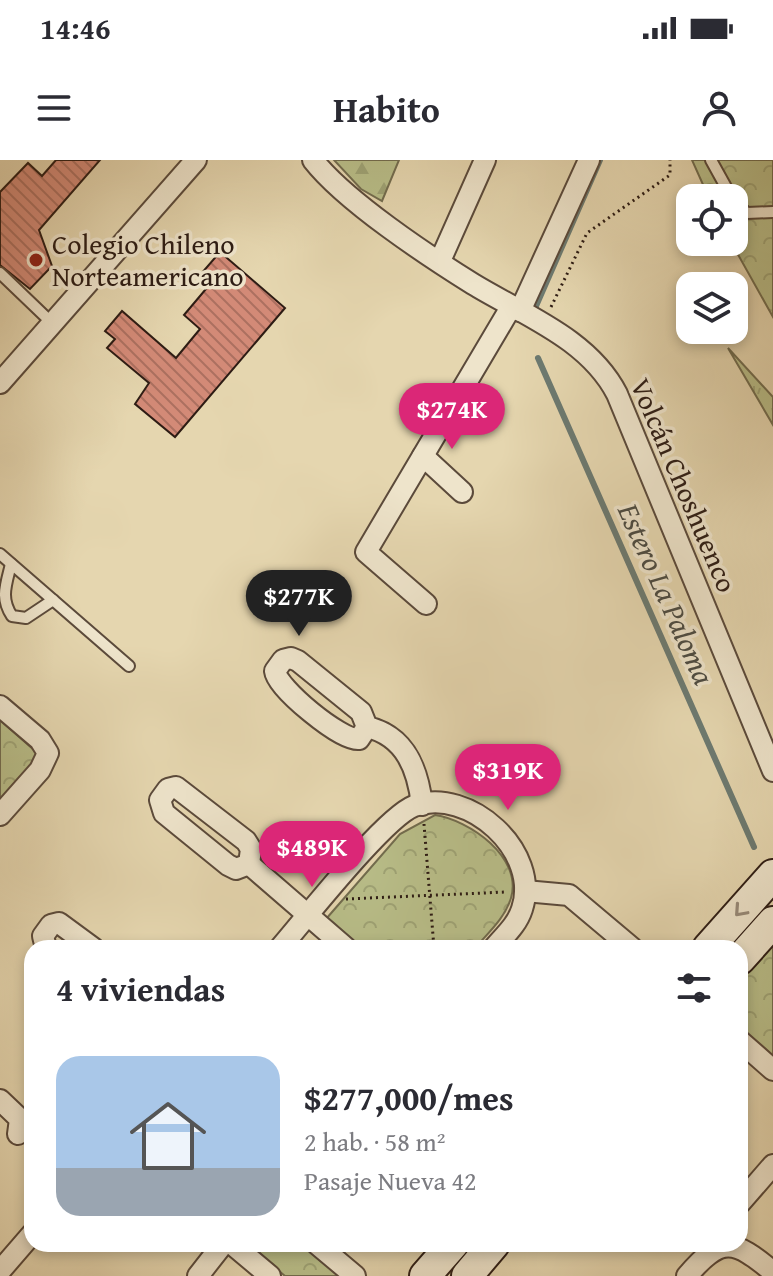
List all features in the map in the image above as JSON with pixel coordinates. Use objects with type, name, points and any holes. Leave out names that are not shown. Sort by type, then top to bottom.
[{"type":"street","points":[[3,371],[52,323],[196,160]]},
{"type":"street","name":"Volcán Choshuenco","points":[[313,160],[354,200],[440,261],[587,353],[612,384],[773,771]]},
{"type":"street","points":[[440,261],[485,160]]},
{"type":"street","points":[[426,604],[366,552],[516,309],[589,160]]},
{"type":"street","points":[[423,456],[462,492]]},
{"type":"street","points":[[367,727],[359,739],[343,736],[279,684],[275,671],[278,664],[291,658],[298,661],[361,712],[367,727],[385,734],[411,759],[418,771],[422,805]]},
{"type":"street","points":[[0,706],[40,740],[48,753],[45,764],[0,815]]},
{"type":"street","points":[[176,787],[246,841],[251,849],[249,864],[236,869],[228,865],[164,813],[160,800],[163,793],[176,787]]},
{"type":"street","points":[[287,940],[395,817],[422,805],[449,803],[468,810],[491,826],[519,857],[525,891],[515,924],[501,940]]},
{"type":"street","points":[[249,864],[315,908],[340,940]]},
{"type":"street","points":[[715,940],[773,875]]},
{"type":"street","points":[[525,891],[569,895],[622,940]]},
{"type":"street","points":[[748,950],[773,922]]},
{"type":"street","points":[[44,940],[43,936],[51,925],[59,923],[82,940]]},
{"type":"street","points":[[748,1048],[773,1070]]},
{"type":"street","points":[[0,1100],[20,1119],[17,1139]]},
{"type":"street","points":[[748,1194],[773,1165]]},
{"type":"street","points":[[0,1271],[24,1243]]},
{"type":"street","points":[[198,1276],[217,1252]]},
{"type":"street","points":[[242,1252],[270,1276]]},
{"type":"street","points":[[326,1252],[355,1276]]},
{"type":"street","points":[[425,1276],[446,1252]]},
{"type":"street","points":[[467,1276],[487,1252]]},
{"type":"street","points":[[687,1276],[710,1252]]},
{"type":"street","points":[[747,1252],[773,1272]]},
{"type":"lane","points":[[711,160],[724,184]]},
{"type":"lane","points":[[748,213],[773,212]]},
{"type":"lane","points":[[0,273],[52,323]]},
{"type":"lane","points":[[0,554],[129,666]]},
{"type":"lane","points":[[11,564],[2,592],[3,605],[12,616],[26,618],[53,600]]},
{"type":"path","points":[[542,325],[587,233],[670,175],[670,160]]},
{"type":"path","points":[[422,805],[433,940]]},
{"type":"path","points":[[315,908],[430,895],[525,891]]},
{"type":"green space","points":[[334,160],[399,160],[382,201],[361,189]]},
{"type":"green space","points":[[692,160],[773,160],[773,317],[739,256],[748,256],[748,184],[703,184]]},
{"type":"green space","points":[[728,348],[773,397],[773,425]]},
{"type":"green space","points":[[0,720],[43,758],[0,808]]},
{"type":"green space","points":[[435,815],[463,824],[501,855],[513,883],[511,898],[505,912],[482,940],[350,940],[326,919],[400,834]]},
{"type":"green space","points":[[773,934],[773,1061],[748,1039],[748,962]]},
{"type":"green space","points":[[256,1252],[311,1252],[339,1276],[285,1276]]},
{"type":"building","points":[[56,160],[100,160],[39,230],[52,266],[30,289],[0,265],[0,192],[28,163],[42,176]]},
{"type":"building","points":[[220,252],[285,308],[175,437],[135,404],[149,383],[107,348],[115,339],[105,331],[122,311],[176,358],[200,329],[184,315],[211,283],[201,274]]},
{"type":"waterway","name":"Estero La Paloma","points":[[536,306],[600,160]]},
{"type":"waterway","name":"Estero La Paloma","points":[[538,358],[754,847]]},
{"type":"place","name":"Colegio Chileno Norteamericano","points":[[36,260]]}]
